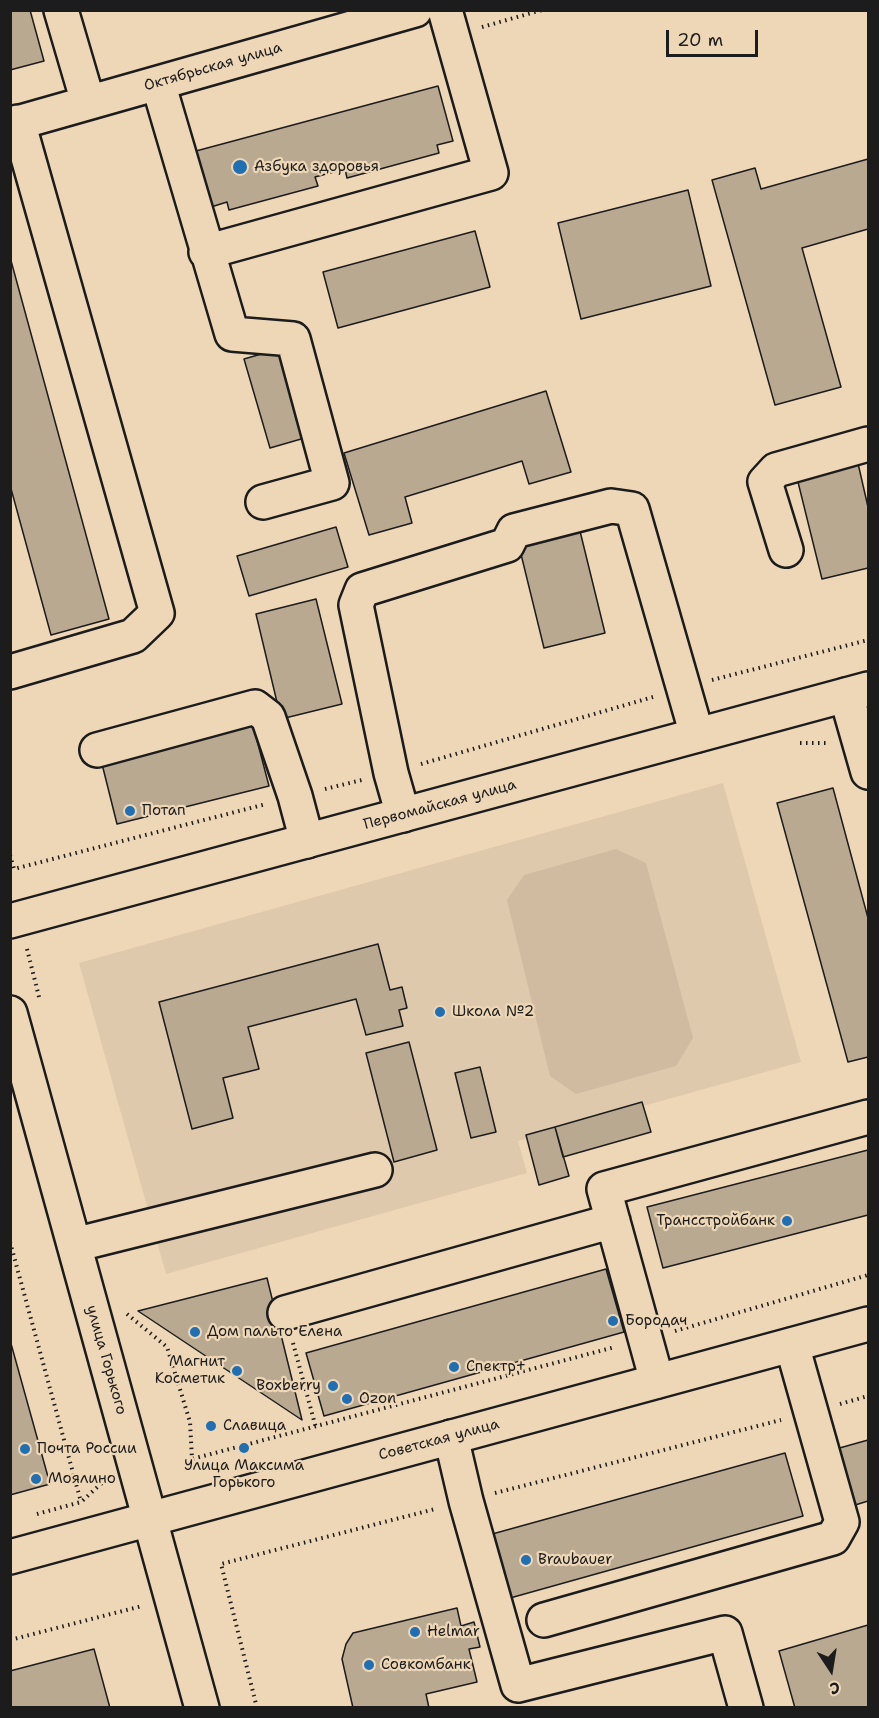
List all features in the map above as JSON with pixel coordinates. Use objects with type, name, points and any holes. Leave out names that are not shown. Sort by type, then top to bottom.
[{"type":"main road","points":[[61,10],[88,102]]},
{"type":"main road","name":"Октябрьская улица","points":[[14,124],[415,10]]},
{"type":"main road","points":[[206,252],[491,173],[449,23]]},
{"type":"main road","points":[[158,83],[232,334],[293,339],[332,483],[263,502]]},
{"type":"main road","points":[[10,672],[134,636],[157,613],[14,124]]},
{"type":"main road","points":[[786,550],[765,482],[776,470],[868,444]]},
{"type":"main road","points":[[403,815],[356,605],[362,590],[507,544],[514,531],[611,506],[632,509],[697,735]]},
{"type":"main road","points":[[857,692],[865,758]]},
{"type":"main road","name":"Первомайская улица","points":[[22,932],[307,841],[857,692]]},
{"type":"main road","points":[[97,750],[255,707],[268,717],[295,796],[307,841]]},
{"type":"main road","name":"улица Горького","points":[[25,1007],[74,1245],[199,1707]]},
{"type":"main road","points":[[657,1381],[604,1189],[868,1117]]},
{"type":"main road","points":[[74,1245],[375,1170]]},
{"type":"main road","points":[[285,1313],[613,1221]]},
{"type":"main road","name":"Советская улица","points":[[10,1557],[868,1324]]},
{"type":"main road","points":[[544,1620],[833,1538],[842,1522],[792,1345]]},
{"type":"main road","points":[[451,1437],[466,1501],[518,1684],[725,1633],[746,1707]]},
{"type":"path","points":[[449,23],[542,10]]},
{"type":"path","points":[[10,855],[14,869],[392,773],[684,688],[868,640]]},
{"type":"path","points":[[795,742],[865,758]]},
{"type":"path","points":[[22,932],[26,944],[25,1007]]},
{"type":"path","points":[[10,1242],[81,1502]]},
{"type":"path","points":[[125,1312],[167,1347],[190,1422],[192,1459],[645,1339],[868,1275]]},
{"type":"path","points":[[285,1313],[316,1428]]},
{"type":"path","points":[[257,1707],[221,1564],[868,1396]]},
{"type":"path","points":[[31,1515],[81,1502],[102,1483]]},
{"type":"path","points":[[10,1640],[141,1605]]},
{"type":"shaded area","name":"Школа №2","points":[[723,783],[801,1062],[518,1141],[527,1173],[166,1274],[79,963]]},
{"type":"shaded area","points":[[616,849],[646,863],[693,1038],[676,1066],[576,1094],[550,1076],[507,900],[524,875]]},
{"type":"building","points":[[30,10],[44,61],[10,70],[10,11]]},
{"type":"building","points":[[438,86],[453,141],[437,145],[439,153],[347,178],[345,169],[315,177],[318,186],[229,210],[227,202],[211,207],[196,151]]},
{"type":"building","points":[[868,159],[868,229],[802,248],[841,387],[775,405],[712,180],[755,168],[761,189]]},
{"type":"building","points":[[688,190],[711,286],[581,319],[558,223]]},
{"type":"building","points":[[475,231],[490,287],[338,328],[323,272]]},
{"type":"building","points":[[10,257],[109,619],[51,635],[10,485]]},
{"type":"building","points":[[282,348],[308,437],[270,448],[244,359]]},
{"type":"building","points":[[546,391],[571,472],[529,484],[522,461],[405,497],[412,523],[369,535],[344,453]]},
{"type":"building","points":[[857,459],[868,507],[868,568],[822,579],[796,474]]},
{"type":"building","points":[[336,527],[348,567],[249,596],[237,556]]},
{"type":"building","points":[[579,527],[605,633],[544,648],[518,542]]},
{"type":"building","points":[[316,599],[342,704],[281,719],[256,614]]},
{"type":"building","points":[[253,725],[269,786],[117,824],[102,764]]},
{"type":"building","points":[[833,788],[868,918],[868,1057],[848,1062],[777,803]]},
{"type":"building","points":[[378,944],[390,990],[402,987],[407,1008],[399,1010],[403,1026],[366,1035],[356,999],[248,1027],[259,1069],[223,1078],[233,1118],[192,1129],[159,1002]]},
{"type":"building","points":[[409,1042],[437,1150],[394,1162],[366,1053]]},
{"type":"building","points":[[480,1067],[496,1132],[471,1138],[455,1073]]},
{"type":"building","points":[[642,1102],[651,1132],[563,1157],[555,1127]]},
{"type":"building","points":[[555,1127],[569,1176],[539,1185],[526,1135]]},
{"type":"building","points":[[868,1150],[868,1215],[663,1268],[647,1207]]},
{"type":"building","points":[[606,1269],[624,1332],[324,1416],[306,1353]]},
{"type":"building","points":[[267,1278],[302,1420],[138,1311]]},
{"type":"building","points":[[10,1340],[50,1484],[10,1495]]},
{"type":"building","points":[[868,1440],[868,1501],[852,1506],[836,1449]]},
{"type":"building","points":[[785,1453],[803,1516],[503,1600],[485,1536]]},
{"type":"building","points":[[457,1608],[461,1626],[474,1622],[480,1647],[469,1649],[477,1682],[426,1694],[429,1708],[353,1708],[342,1659],[346,1644],[353,1633]]},
{"type":"building","points":[[868,1625],[868,1708],[795,1708],[779,1651]]},
{"type":"building","points":[[94,1649],[110,1708],[10,1708],[10,1671]]},
{"type":"place","name":"Азбука здоровья","points":[[240,167]]},
{"type":"place","name":"Потап","points":[[130,811]]},
{"type":"place","name":"Школа №2","points":[[440,1012]]},
{"type":"place","name":"Трансстройбанк","points":[[787,1221]]},
{"type":"place","name":"Бородач","points":[[613,1321]]},
{"type":"place","name":"Дом пальто Елена","points":[[195,1332]]},
{"type":"place","name":"Спектр+","points":[[454,1367]]},
{"type":"place","name":"Магнит Косметик","points":[[237,1371]]},
{"type":"place","name":"Boxberry","points":[[333,1386]]},
{"type":"place","name":"Ozon","points":[[347,1399]]},
{"type":"place","name":"Славица","points":[[211,1426]]},
{"type":"place","name":"Улица Максима Горького","points":[[244,1448]]},
{"type":"place","name":"Почта России","points":[[25,1449]]},
{"type":"place","name":"Моялино","points":[[36,1479]]},
{"type":"place","name":"Braubauer","points":[[526,1560]]},
{"type":"place","name":"Helmar","points":[[415,1632]]},
{"type":"place","name":"Совкомбанк","points":[[369,1665]]}]
